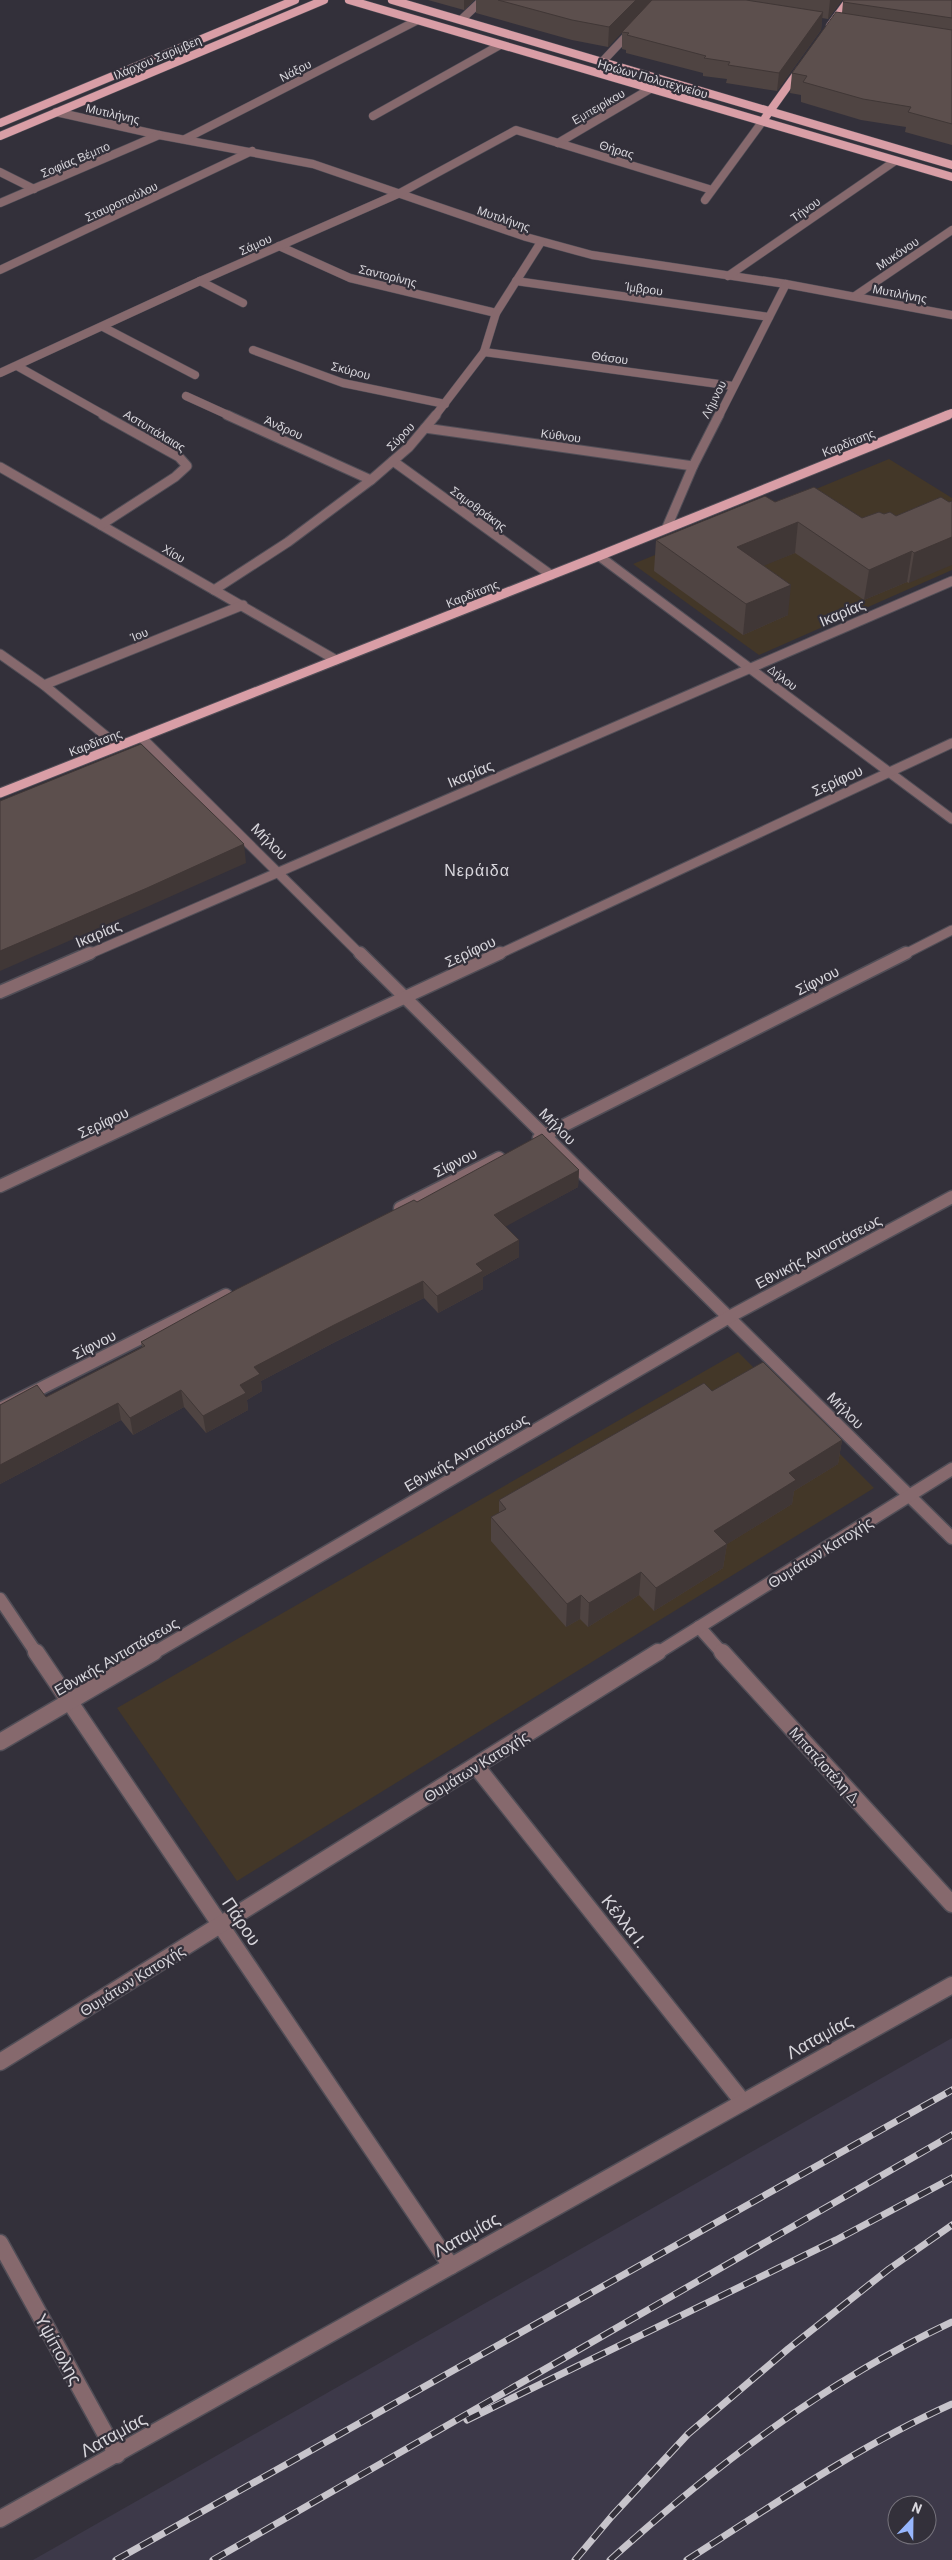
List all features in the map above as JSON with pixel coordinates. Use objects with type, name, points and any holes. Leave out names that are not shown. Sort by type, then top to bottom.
[{"type":"main road","name":"Ιλάρχου Σαρίμβεη","points":[[0,123],[294,0]]},
{"type":"main road","name":"Ιλάρχου Σαρίμβεη","points":[[0,136],[324,0]]},
{"type":"main road","name":"Ηρώων Πολυτεχνείου","points":[[349,0],[952,177]]},
{"type":"main road","name":"Ηρώων Πολυτεχνείου","points":[[392,0],[952,165]]},
{"type":"main road","points":[[825,33],[849,0]]},
{"type":"main road","points":[[762,122],[803,64]]},
{"type":"main road","name":"Καρδίτσης","points":[[0,793],[952,414]]},
{"type":"street","points":[[461,20],[482,0]]},
{"type":"street","name":"Νάξου","points":[[185,140],[416,20]]},
{"type":"street","points":[[602,62],[641,21]]},
{"type":"street","points":[[821,24],[840,27]]},
{"type":"street","points":[[373,116],[500,45]]},
{"type":"street","name":"Εμπειρίκου","points":[[558,143],[650,89]]},
{"type":"street","name":"Μυτιλήνης","points":[[56,112],[159,135],[313,164],[541,242],[631,262],[786,284],[952,315]]},
{"type":"street","points":[[705,200],[762,122]]},
{"type":"street","name":"Θήρας","points":[[516,130],[712,190]]},
{"type":"street","name":"Σάμου","points":[[0,373],[278,246],[400,194],[516,130]]},
{"type":"street","name":"Σοφίας Βέμπο","points":[[0,203],[159,135]]},
{"type":"street","name":"Σταυροπούλου","points":[[0,270],[252,151]]},
{"type":"street","name":"Τήνου","points":[[728,276],[895,160]]},
{"type":"street","points":[[0,172],[34,189]]},
{"type":"street","name":"Μυκόνου","points":[[855,296],[952,230]]},
{"type":"street","name":"Σύρου","points":[[214,590],[288,542],[371,480],[393,461],[425,428],[484,352],[496,313],[541,242]]},
{"type":"street","name":"Σαντορίνης","points":[[278,246],[350,278],[496,313]]},
{"type":"street","name":"Ίμβρου","points":[[516,280],[769,317]]},
{"type":"street","points":[[200,281],[243,303]]},
{"type":"street","name":"Λήμνου","points":[[667,527],[693,466],[786,284]]},
{"type":"street","points":[[103,327],[194,375]]},
{"type":"street","name":"Σκύρου","points":[[253,350],[343,383],[445,404]]},
{"type":"street","name":"Θάσου","points":[[484,352],[733,386]]},
{"type":"street","name":"Αστυπάλαιας","points":[[17,366],[179,456],[187,466],[175,477],[102,525]]},
{"type":"street","name":"Άνδρου","points":[[186,396],[371,480]]},
{"type":"street","name":"Κύθνου","points":[[425,428],[693,466]]},
{"type":"street","name":"Σαμοθράκης","points":[[393,461],[551,575]]},
{"type":"street","name":"Χίου","points":[[0,467],[336,660]]},
{"type":"street","name":"Δήλου","points":[[599,556],[952,819]]},
{"type":"street","name":"Ικαρίας","points":[[0,992],[952,581]]},
{"type":"street","name":"Ίου","points":[[44,685],[243,605]]},
{"type":"street","points":[[0,654],[44,685],[118,746]]},
{"type":"street","name":"Μήλου","points":[[141,737],[952,1538]]},
{"type":"street","name":"Σερίφου","points":[[0,1186],[952,742]]},
{"type":"street","name":"Σίφνου","points":[[526,1144],[952,930]]},
{"type":"street","name":"Σίφνου","points":[[393,1212],[508,1153]]},
{"type":"street","name":"Εθνικής Αντιστάσεως","points":[[0,1742],[729,1318],[952,1197]]},
{"type":"street","name":"Σίφνου","points":[[0,1409],[241,1288]]},
{"type":"street","name":"Θυμάτων Κατοχής","points":[[0,2062],[952,1470]]},
{"type":"street","name":"Πάρου","points":[[0,1598],[451,2266]]},
{"type":"street","name":"Μπατζιοτέλη Δ.","points":[[699,1627],[952,1904]]},
{"type":"street","name":"Κέλλα Ι.","points":[[476,1766],[743,2102]]},
{"type":"street","name":"Λαταμίας","points":[[0,2519],[952,1985]]},
{"type":"street","name":"Υψίπολης","points":[[0,2244],[117,2455]]},
{"type":"shaded area","points":[[889,459],[952,498],[952,570],[759,655],[633,564]]},
{"type":"shaded area","points":[[738,1352],[874,1488],[237,1881],[117,1708]]},
{"type":"shaded area","points":[[952,2038],[952,2560],[33,2560]]},
{"type":"building","points":[[498,0],[636,0],[609,27],[572,20]]},
{"type":"building","points":[[652,0],[746,0],[823,12],[779,73],[728,65],[730,62],[704,58],[706,56],[627,35],[629,33],[622,32]]},
{"type":"building","points":[[844,0],[952,0],[952,18],[843,2]]},
{"type":"building","points":[[836,12],[952,30],[952,124],[908,112],[911,107],[863,99],[803,82],[807,76],[792,73]]},
{"type":"building","points":[[814,487],[862,518],[879,512],[884,514],[890,512],[896,516],[941,497],[949,502],[952,501],[952,537],[914,553],[912,551],[869,570],[798,522],[737,547],[791,585],[746,604],[656,540],[765,496],[775,502]]},
{"type":"building","points":[[141,744],[244,844],[0,951],[0,801]]},
{"type":"building","points":[[542,1134],[579,1170],[494,1215],[519,1240],[476,1264],[483,1271],[437,1296],[423,1281],[334,1325],[254,1367],[260,1374],[240,1385],[246,1393],[203,1416],[181,1390],[130,1418],[118,1403],[0,1465],[0,1405],[37,1385],[46,1397],[145,1346],[141,1342],[237,1289],[414,1200],[417,1202]]},
{"type":"building","points":[[763,1362],[842,1440],[789,1473],[796,1480],[714,1531],[727,1544],[656,1588],[641,1572],[589,1603],[581,1595],[567,1604],[491,1517],[506,1509],[499,1500],[704,1383],[712,1391]]},
{"type":"railway","points":[[116,2560],[952,2090]]},
{"type":"railway","points":[[213,2560],[952,2135]]},
{"type":"railway","points":[[467,2420],[836,2240],[952,2178]]},
{"type":"railway","points":[[575,2560],[612,2516],[688,2434],[788,2349],[889,2269],[952,2225]]},
{"type":"railway","points":[[610,2560],[690,2491],[772,2428],[859,2372],[952,2322]]},
{"type":"railway","points":[[687,2560],[850,2457],[883,2438],[952,2404]]},
{"type":"district","name":"Νεράιδα","points":[[477,869]]}]
